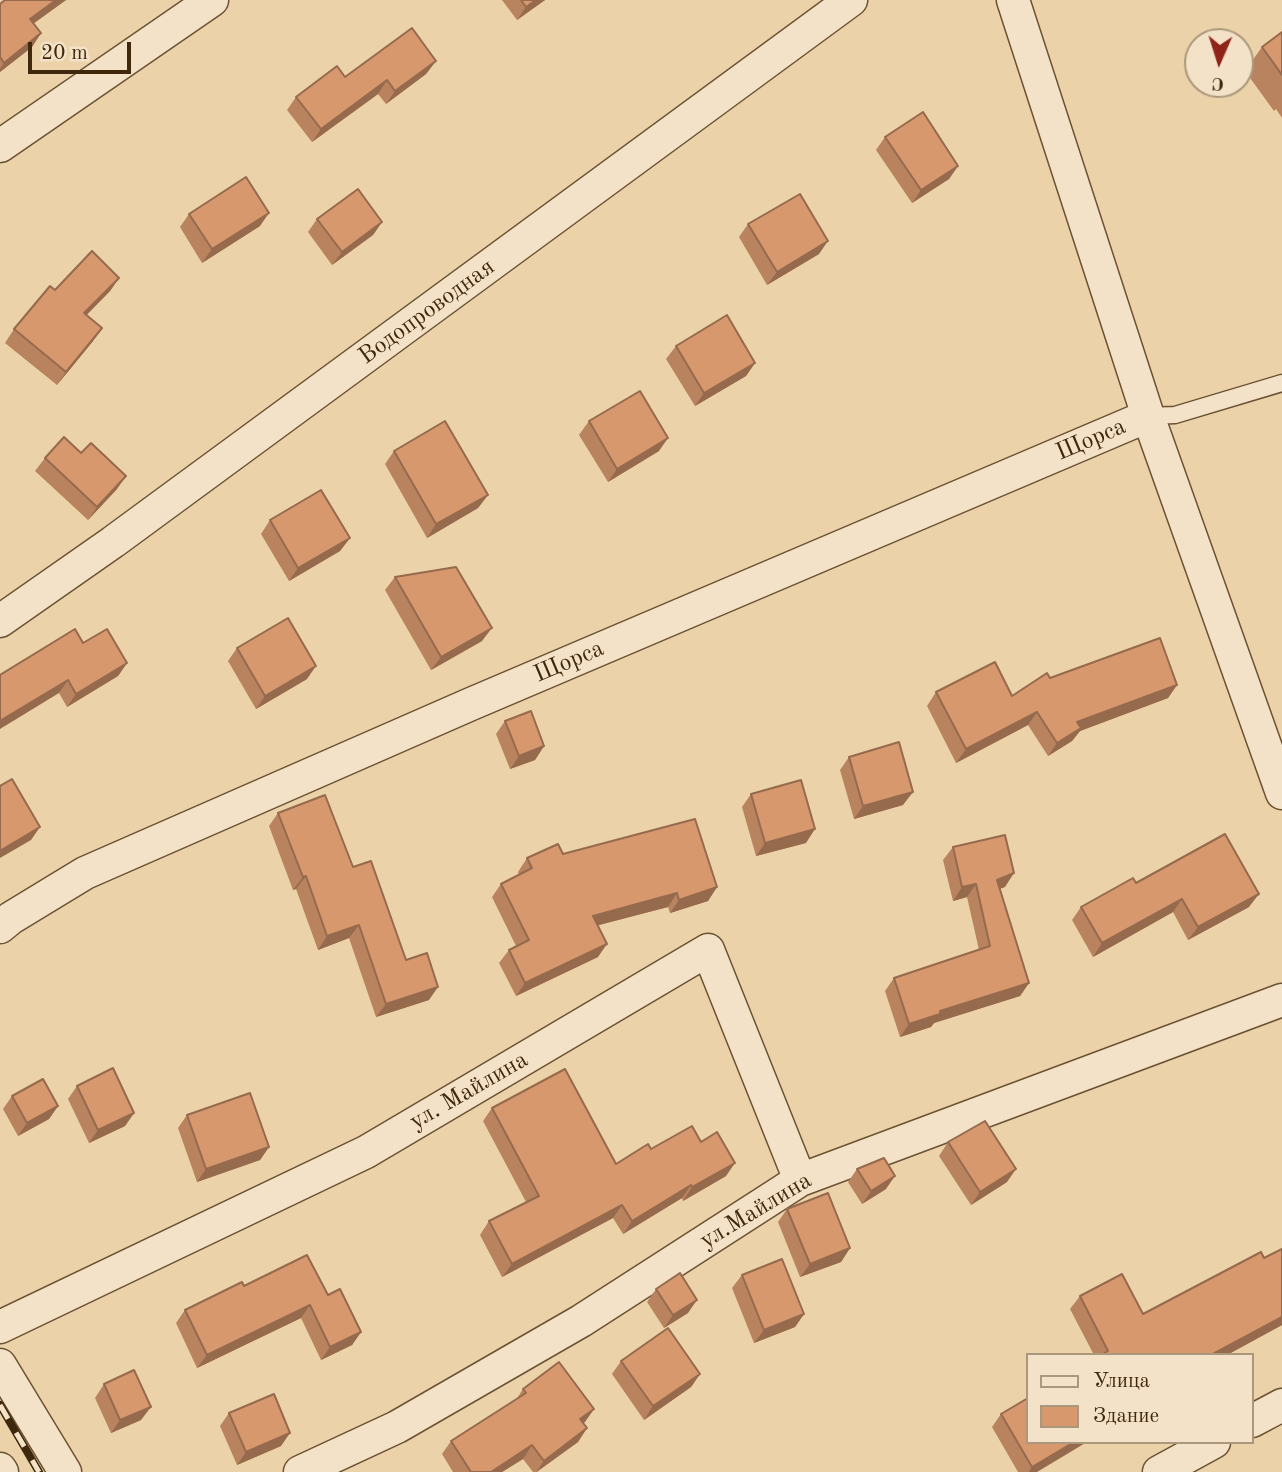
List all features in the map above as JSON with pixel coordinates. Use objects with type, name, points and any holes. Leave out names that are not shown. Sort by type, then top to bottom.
[{"type":"street","points":[[0,146],[212,0]]},
{"type":"street","name":"Водопроводная","points":[[0,621],[113,542],[851,0]]},
{"type":"street","points":[[1013,0],[1148,416],[1282,793]]},
{"type":"street","name":"Щорса","points":[[0,927],[85,873],[471,704],[1148,416]]},
{"type":"street","name":"ул. Майлина","points":[[0,1327],[366,1152],[708,950],[800,1180]]},
{"type":"street","name":"ул.Майлина","points":[[300,1472],[397,1427],[581,1321],[800,1180],[1282,1000]]},
{"type":"street","points":[[0,1365],[65,1472]]},
{"type":"street","points":[[1254,1420],[1282,1405]]},
{"type":"street","points":[[1170,1469],[1211,1444]]},
{"type":"lane","points":[[1148,416],[1175,415],[1282,383]]},
{"type":"building","points":[[5,0],[56,0],[30,19],[41,33],[4,63],[0,57],[0,4]]},
{"type":"building","points":[[521,0],[536,0],[526,7]]},
{"type":"building","points":[[412,28],[436,61],[395,91],[387,80],[321,129],[296,97],[337,66],[345,77]]},
{"type":"building","points":[[1282,32],[1282,75],[1262,47]]},
{"type":"building","points":[[923,112],[958,166],[921,190],[885,137]]},
{"type":"building","points":[[246,177],[269,213],[212,249],[189,214]]},
{"type":"building","points":[[358,189],[382,222],[342,252],[317,219]]},
{"type":"building","points":[[800,194],[828,241],[777,272],[748,224]]},
{"type":"building","points":[[92,251],[119,278],[84,313],[102,328],[66,372],[14,329],[50,286],[55,290]]},
{"type":"building","points":[[727,315],[755,363],[704,393],[676,346]]},
{"type":"building","points":[[640,391],[668,438],[617,469],[589,421]]},
{"type":"building","points":[[445,421],[488,495],[436,524],[394,451]]},
{"type":"building","points":[[64,437],[81,453],[91,443],[126,476],[97,507],[45,458]]},
{"type":"building","points":[[321,490],[350,538],[298,568],[270,520]]},
{"type":"building","points":[[456,567],[492,628],[441,657],[395,577]]},
{"type":"building","points":[[288,618],[316,666],[265,696],[237,648]]},
{"type":"building","points":[[75,629],[83,643],[107,629],[127,663],[76,694],[68,680],[0,721],[0,675]]},
{"type":"building","points":[[1160,638],[1177,685],[1077,722],[1081,728],[1057,743],[1037,712],[966,749],[936,692],[995,662],[1012,696],[1047,673],[1050,678]]},
{"type":"building","points":[[531,711],[544,746],[519,756],[505,721]]},
{"type":"building","points":[[899,742],[913,792],[863,806],[849,757]]},
{"type":"building","points":[[12,779],[40,827],[0,851],[0,786]]},
{"type":"building","points":[[801,780],[815,829],[765,843],[751,794]]},
{"type":"building","points":[[325,795],[353,867],[371,861],[406,960],[427,953],[438,987],[386,1004],[359,925],[327,936],[306,876],[303,877],[278,813]]},
{"type":"building","points":[[695,819],[717,887],[679,900],[677,893],[593,916],[607,944],[525,983],[509,950],[529,940],[501,884],[532,868],[527,858],[558,844],[563,854]]},
{"type":"building","points":[[1225,834],[1259,894],[1198,927],[1182,899],[1102,943],[1081,907],[1133,878],[1136,883]]},
{"type":"building","points":[[1005,835],[1014,873],[997,880],[1029,983],[940,1011],[940,1014],[909,1024],[894,978],[990,946],[976,884],[962,887],[953,847]]},
{"type":"building","points":[[113,1068],[134,1113],[98,1130],[77,1086]]},
{"type":"building","points":[[565,1069],[616,1164],[648,1144],[651,1149],[692,1126],[701,1142],[717,1132],[735,1163],[692,1187],[691,1185],[632,1221],[622,1205],[512,1264],[489,1221],[539,1196],[492,1108]]},
{"type":"building","points":[[43,1079],[58,1106],[27,1123],[12,1096]]},
{"type":"building","points":[[250,1093],[269,1147],[206,1169],[187,1115]]},
{"type":"building","points":[[985,1121],[1016,1169],[980,1192],[948,1142]]},
{"type":"building","points":[[884,1158],[895,1176],[871,1191],[857,1169]]},
{"type":"building","points":[[828,1193],[850,1248],[810,1264],[787,1209]]},
{"type":"building","points":[[1282,1249],[1282,1317],[1215,1353],[1104,1353],[1108,1351],[1080,1296],[1122,1274],[1143,1314],[1261,1252],[1264,1258]]},
{"type":"building","points":[[307,1255],[328,1295],[340,1289],[361,1332],[330,1347],[310,1305],[207,1355],[185,1310],[242,1282],[244,1286]]},
{"type":"building","points":[[782,1259],[804,1314],[764,1330],[742,1275]]},
{"type":"building","points":[[680,1273],[697,1300],[673,1315],[656,1289]]},
{"type":"building","points":[[668,1328],[700,1374],[653,1406],[621,1361]]},
{"type":"building","points":[[559,1362],[594,1409],[580,1419],[587,1428],[544,1461],[532,1445],[491,1472],[471,1472],[451,1441],[526,1393],[523,1389]]},
{"type":"building","points":[[134,1370],[151,1407],[120,1420],[104,1384]]},
{"type":"building","points":[[274,1394],[290,1433],[246,1452],[229,1413]]},
{"type":"building","points":[[1026,1399],[1026,1444],[1071,1444],[1032,1467],[1001,1414]]},
{"type":"railway","points":[[0,1405],[39,1472]]}]
